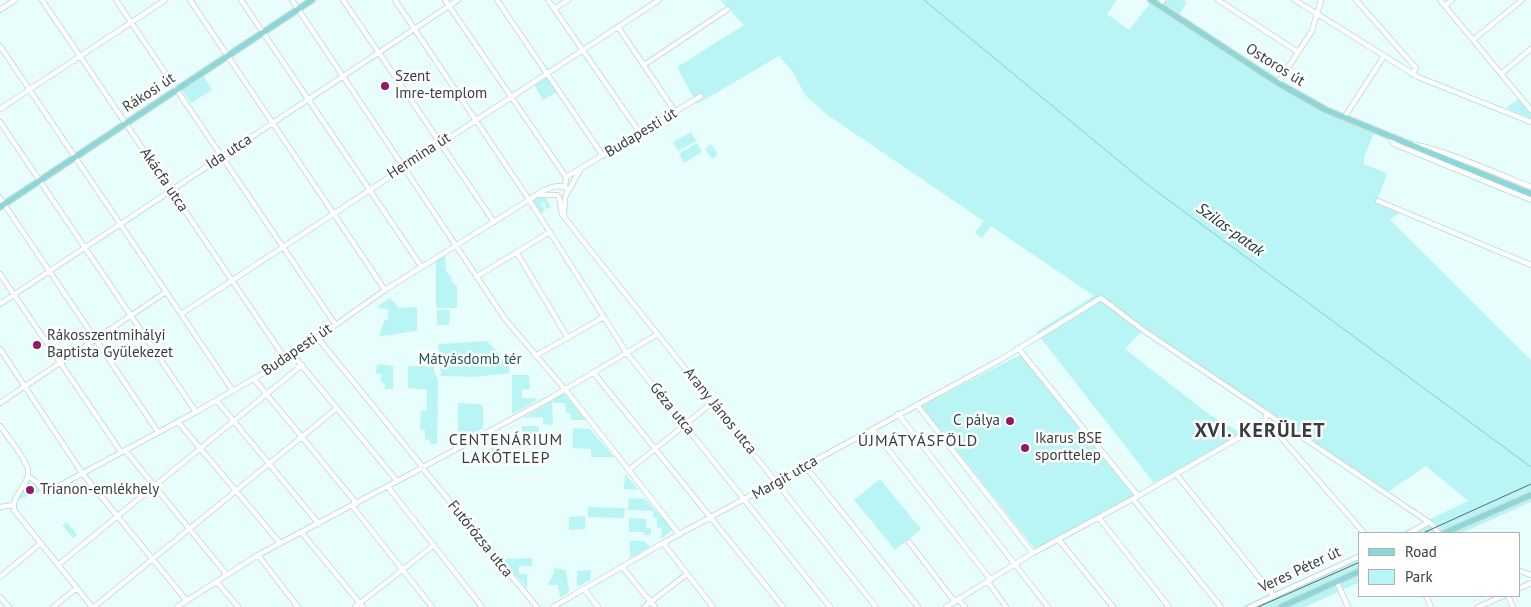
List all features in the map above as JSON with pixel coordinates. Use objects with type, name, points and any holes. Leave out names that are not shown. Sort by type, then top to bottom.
[{"type":"main road","name":"Rákosi út","points":[[2,206],[312,0]]},
{"type":"main road","name":"Ostoros út","points":[[1152,0],[1161,3],[1278,83],[1344,118],[1410,145],[1461,169],[1531,194]]},
{"type":"main road","points":[[1446,532],[1531,494]]},
{"type":"main road","name":"Veres Péter út","points":[[1281,607],[1358,572]]},
{"type":"street","points":[[0,10],[15,0]]},
{"type":"street","name":"Akácfa utca","points":[[42,0],[286,360]]},
{"type":"street","points":[[116,0],[335,324]]},
{"type":"street","points":[[0,109],[164,0]]},
{"type":"street","points":[[190,0],[385,290]]},
{"type":"street","points":[[241,0],[421,266]]},
{"type":"street","points":[[292,0],[505,319],[679,534]]},
{"type":"street","points":[[344,0],[494,222]]},
{"type":"street","name":"Géza utca","points":[[395,0],[529,200],[626,352],[830,607]]},
{"type":"street","points":[[445,0],[565,175]]},
{"type":"street","name":"Ida utca","points":[[0,304],[458,0]]},
{"type":"street","points":[[497,0],[603,156]]},
{"type":"street","points":[[548,0],[640,133]]},
{"type":"street","points":[[554,9],[568,0]]},
{"type":"street","name":"Hermina út","points":[[181,314],[440,142],[659,0]]},
{"type":"street","points":[[1218,0],[1298,52]]},
{"type":"street","points":[[1295,0],[1412,74],[1531,122]]},
{"type":"street","points":[[1278,83],[1312,31],[1321,0]]},
{"type":"street","points":[[1356,0],[1416,68],[1412,74]]},
{"type":"street","points":[[1440,0],[1530,108]]},
{"type":"street","points":[[1445,6],[1452,0]]},
{"type":"street","points":[[1473,40],[1522,0]]},
{"type":"street","points":[[644,65],[728,9]]},
{"type":"street","points":[[618,27],[676,112]]},
{"type":"street","points":[[0,46],[233,391]]},
{"type":"street","points":[[1501,74],[1531,49]]},
{"type":"street","points":[[1344,118],[1384,56]]},
{"type":"street","name":"Budapesti út","points":[[565,175],[581,169],[701,96]]},
{"type":"street","points":[[0,122],[196,412]]},
{"type":"street","name":"Ostoros út","points":[[1391,138],[1394,144],[1461,169]]},
{"type":"street","name":"Ostoros út","points":[[1410,145],[1415,143],[1531,187]]},
{"type":"street","points":[[562,191],[574,182],[581,169]]},
{"type":"street","name":"Arany János utca","points":[[565,175],[562,191],[564,216],[876,607]]},
{"type":"street","name":"Ostoros út","points":[[1480,176],[1531,200]]},
{"type":"street","name":"Budapesti út","points":[[28,477],[35,479],[43,490],[48,492],[178,422],[286,360],[335,324],[421,266],[549,187],[562,191]]},
{"type":"street","name":"Budapesti út","points":[[538,195],[562,191]]},
{"type":"street","points":[[0,198],[2,206],[50,272],[158,432]]},
{"type":"street","points":[[1378,201],[1531,265]]},
{"type":"street","points":[[476,277],[550,232]]},
{"type":"street","points":[[517,253],[568,338]]},
{"type":"street","points":[[0,274],[123,451],[155,486],[228,575]]},
{"type":"street","points":[[0,403],[166,292]]},
{"type":"street","name":"Margit utca","points":[[553,607],[679,534],[746,500],[917,405],[1101,298],[1143,330],[1267,413]]},
{"type":"street","points":[[535,356],[604,317]]},
{"type":"street","points":[[177,607],[258,555],[355,505],[564,390],[658,334]]},
{"type":"street","name":"Futórózsa utca","points":[[317,337],[537,607]]},
{"type":"street","points":[[0,348],[82,473],[187,601]]},
{"type":"street","points":[[1018,348],[1221,607]]},
{"type":"street","points":[[293,355],[397,482]]},
{"type":"street","points":[[58,565],[302,365]]},
{"type":"street","points":[[593,372],[783,607]]},
{"type":"street","points":[[254,379],[355,505],[402,570],[432,607]]},
{"type":"street","points":[[217,400],[319,524]]},
{"type":"street","points":[[628,470],[713,402]]},
{"type":"street","points":[[917,405],[1033,553]]},
{"type":"street","points":[[13,504],[15,511],[93,607],[337,408]]},
{"type":"street","points":[[946,607],[1033,553],[1099,518],[1264,423],[1267,413],[1429,522],[1437,532]]},
{"type":"street","points":[[898,414],[1048,607]]},
{"type":"street","points":[[178,422],[280,544]]},
{"type":"street","points":[[1264,423],[1271,426],[1363,532]]},
{"type":"street","points":[[0,426],[27,466],[28,477],[13,504],[0,508]]},
{"type":"street","points":[[872,429],[989,581],[1006,607]]},
{"type":"street","points":[[805,466],[918,607]]},
{"type":"street","points":[[1176,474],[1274,596]]},
{"type":"street","points":[[388,487],[482,607]]},
{"type":"street","points":[[1099,518],[1168,607]]},
{"type":"street","points":[[1411,532],[1429,522]]},
{"type":"street","points":[[302,533],[362,605]]},
{"type":"street","points":[[1059,540],[1113,607]]},
{"type":"street","points":[[909,542],[957,601],[965,607]]},
{"type":"street","points":[[0,577],[41,543]]},
{"type":"street","points":[[663,543],[713,607]]},
{"type":"street","points":[[355,607],[362,605],[434,545]]},
{"type":"street","points":[[258,555],[298,607]]},
{"type":"street","name":"Veres Péter út","points":[[1250,607],[1358,557]]},
{"type":"street","points":[[622,567],[655,607]]},
{"type":"street","points":[[644,607],[687,574]]},
{"type":"street","points":[[217,582],[238,607]]},
{"type":"street","points":[[1337,582],[1348,607]]},
{"type":"street","points":[[52,607],[77,588]]},
{"type":"street","points":[[584,589],[598,607]]},
{"type":"street","points":[[0,597],[9,607]]},
{"type":"street","points":[[1478,607],[1501,597]]},
{"type":"green space","points":[[720,0],[1117,0],[1107,14],[1129,30],[1151,2],[1287,89],[1344,120],[1374,133],[1364,157],[1364,164],[1386,173],[1376,203],[1400,212],[1390,220],[1531,360],[1531,502],[1464,532],[1403,532],[1468,501],[1426,466],[1388,492],[1272,414],[1267,417],[1141,332],[1125,349],[1210,415],[1242,434],[1154,483],[1036,332],[1094,296],[991,226],[982,238],[975,233],[983,222],[988,224],[826,114],[805,95],[793,72],[779,56],[697,104],[677,67],[744,25]]},
{"type":"green space","points":[[1164,0],[1184,0],[1187,2],[1180,14],[1162,3]]},
{"type":"green space","points":[[203,75],[212,90],[191,103],[181,89]]},
{"type":"green space","points":[[546,77],[557,92],[543,100],[534,84]]},
{"type":"green space","points":[[1518,99],[1531,114],[1531,119],[1506,108]]},
{"type":"green space","points":[[691,132],[696,141],[678,151],[673,142]]},
{"type":"green space","points":[[697,143],[702,152],[684,163],[679,154]]},
{"type":"green space","points":[[711,144],[718,154],[712,159],[705,149]]},
{"type":"green space","points":[[539,196],[544,196],[551,207],[547,209],[544,202],[541,204],[545,209],[543,213],[539,212],[532,201]]},
{"type":"green space","points":[[445,254],[446,272],[457,286],[457,308],[436,308],[436,260]]},
{"type":"green space","points":[[390,298],[399,308],[417,307],[417,331],[379,336],[384,321],[388,319],[388,309],[378,308],[378,306]]},
{"type":"green space","points":[[437,310],[450,310],[449,325],[437,325]]},
{"type":"green space","name":"Mátyásdomb tér","points":[[487,341],[508,363],[510,373],[474,377],[441,376],[438,344]]},
{"type":"green space","name":"Ikarus BSE sporttelep","points":[[1020,355],[1134,496],[1035,549],[921,406]]},
{"type":"green space","points":[[429,356],[434,356],[434,372],[438,380],[437,444],[430,444],[430,440],[425,439],[425,430],[420,429],[421,411],[427,411],[427,390],[408,388],[408,366],[429,366]]},
{"type":"green space","points":[[377,364],[393,366],[393,389],[385,389],[385,383],[381,382],[381,374],[376,373]]},
{"type":"green space","points":[[512,375],[529,375],[530,389],[522,390],[522,398],[536,398],[536,401],[512,414]]},
{"type":"green space","points":[[564,393],[586,420],[571,420],[571,414],[566,413],[565,403],[553,403],[553,399]]},
{"type":"green space","points":[[552,401],[553,425],[543,424],[543,417],[523,418]]},
{"type":"green space","points":[[458,403],[480,404],[483,406],[483,428],[458,442]]},
{"type":"green space","points":[[522,426],[539,426],[539,440],[522,440]]},
{"type":"green space","points":[[573,428],[590,429],[614,457],[591,457],[591,449],[573,448]]},
{"type":"green space","points":[[492,437],[502,437],[502,458],[491,458]]},
{"type":"green space","points":[[625,474],[639,490],[624,489]]},
{"type":"green space","points":[[880,479],[921,529],[895,550],[854,500]]},
{"type":"green space","points":[[30,481],[40,489],[39,492],[17,500]]},
{"type":"green space","points":[[629,498],[645,499],[673,529],[661,539],[662,528],[657,527],[657,517],[653,517],[653,511],[628,510]]},
{"type":"green space","points":[[588,507],[625,508],[624,518],[588,517]]},
{"type":"green space","points":[[585,516],[585,529],[569,530],[569,517]]},
{"type":"green space","points":[[629,518],[646,519],[646,527],[651,528],[651,535],[644,535],[644,532],[629,532]]},
{"type":"green space","points":[[67,522],[77,535],[73,538],[62,525]]},
{"type":"green space","points":[[630,541],[644,541],[650,547],[630,558]]},
{"type":"green space","points":[[1358,554],[1358,583],[1305,607],[1241,607]]},
{"type":"green space","points":[[532,558],[532,566],[519,566],[519,574],[527,574],[527,588],[501,559]]},
{"type":"green space","points":[[554,568],[566,570],[569,592],[560,598],[558,585],[547,585],[553,575]]},
{"type":"green space","points":[[591,570],[590,580],[577,587],[577,571]]},
{"type":"waterway","name":"Szilas-patak","points":[[924,0],[1148,185],[1531,467]]},
{"type":"tram line","points":[[1425,532],[1531,484]]},
{"type":"tram line","points":[[1258,607],[1358,563]]},
{"type":"place","name":"Szent Imre-templom","points":[[385,86]]},
{"type":"place","name":"Rákosszentmihályi Baptista Gyülekezet","points":[[37,345]]},
{"type":"place","name":"C pálya","points":[[1010,421]]},
{"type":"place","name":"Ikarus BSE sporttelep","points":[[1025,448]]},
{"type":"place","name":"Trianon-emlékhely","points":[[30,490]]},
{"type":"district","name":"XVI. KERÜLET","points":[[1260,431]]},
{"type":"district","name":"ÚJMÁTYÁSFÖLD","points":[[918,441]]},
{"type":"district","name":"CENTENÁRIUM LAKÓTELEP","points":[[506,449]]}]
